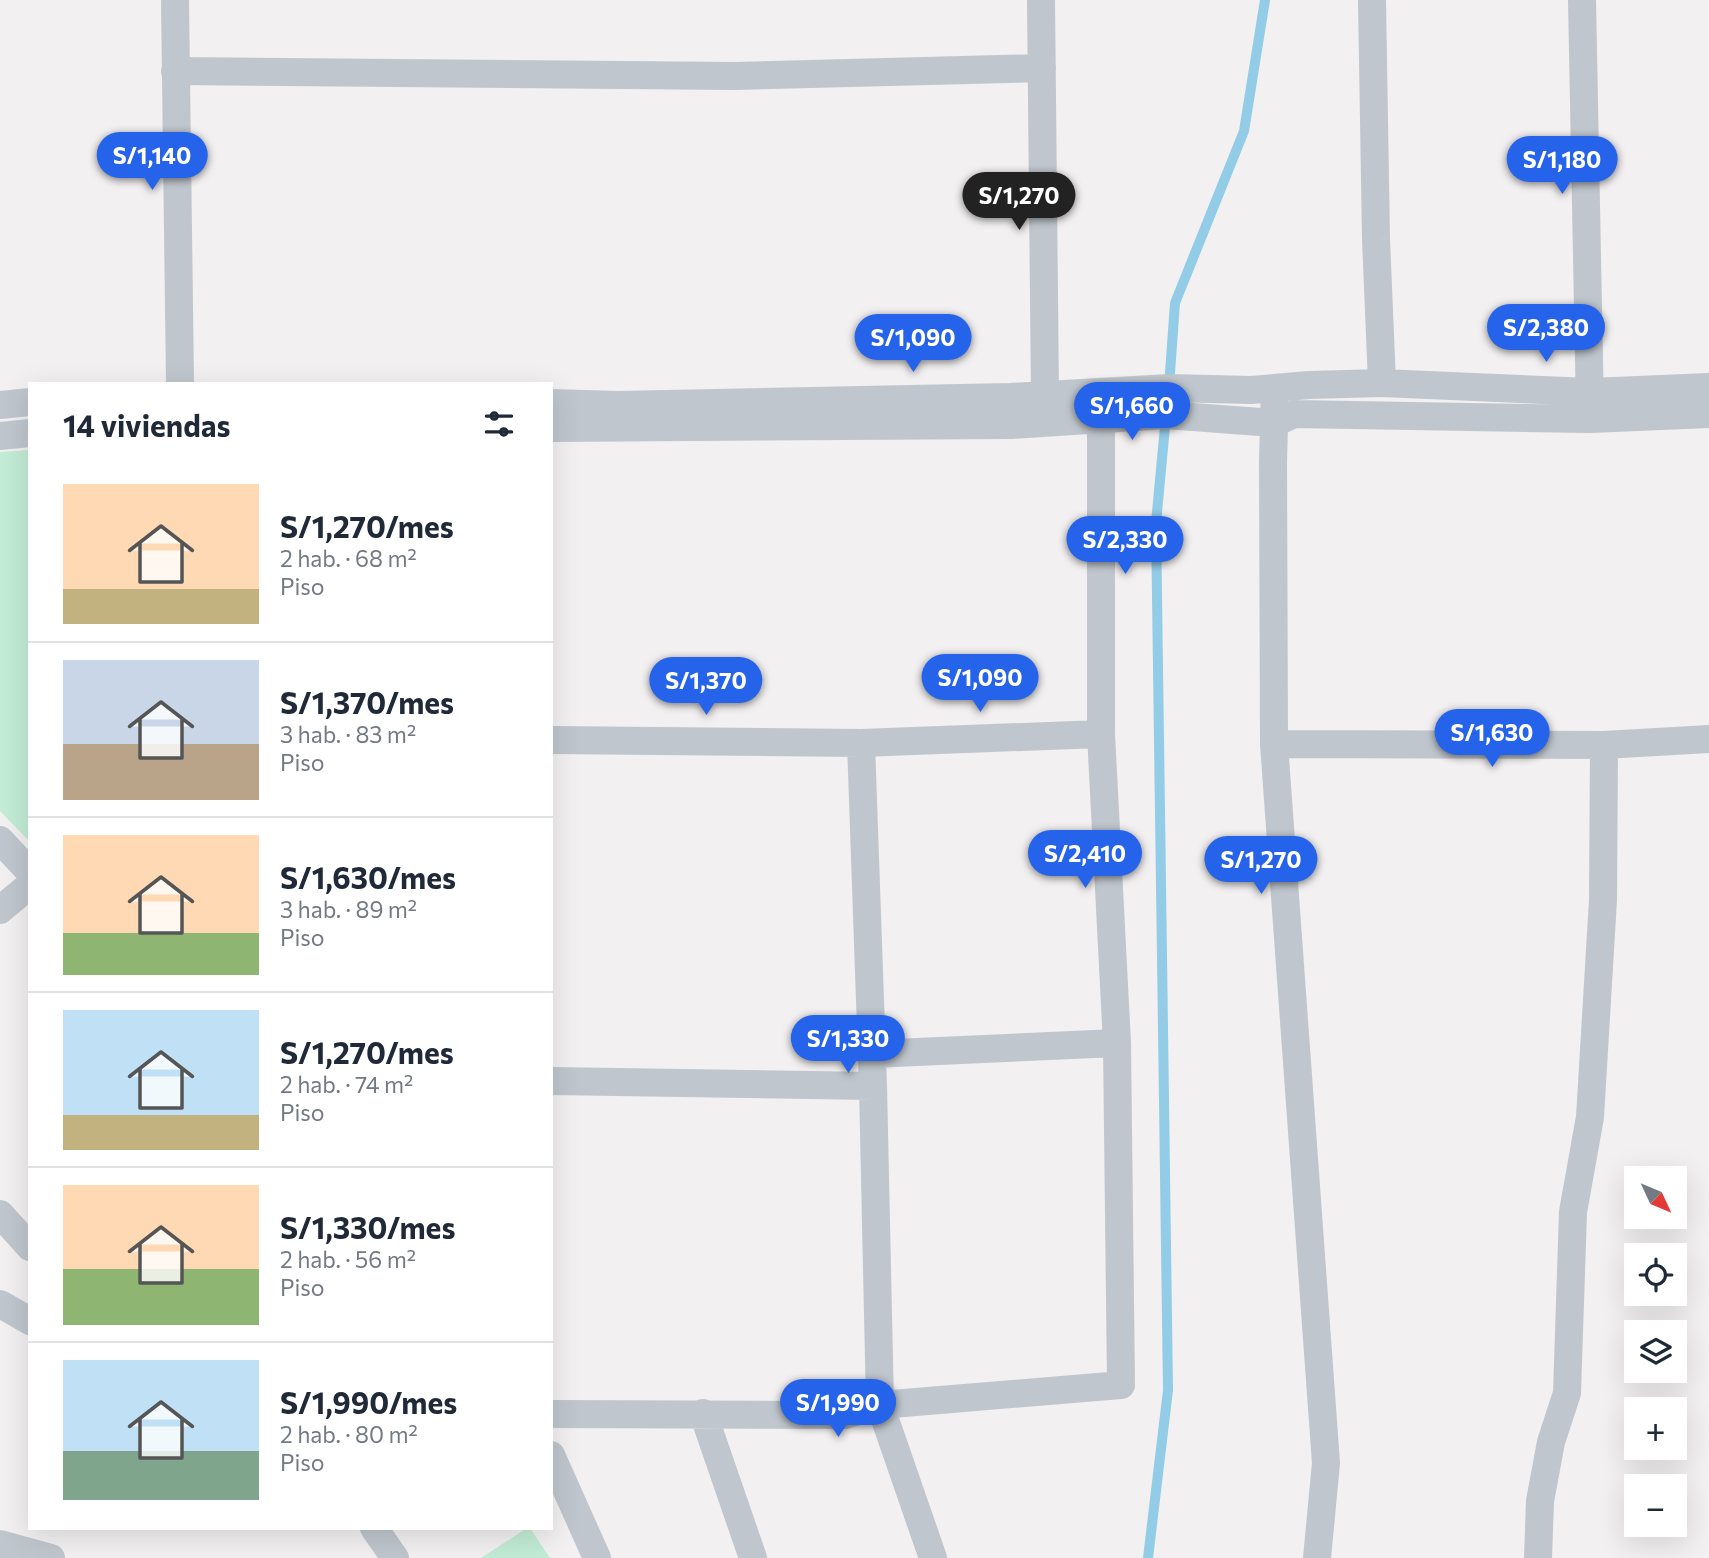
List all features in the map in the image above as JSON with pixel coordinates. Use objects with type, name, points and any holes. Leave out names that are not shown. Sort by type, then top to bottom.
[{"type":"street","points":[[175,0],[180,382]]},
{"type":"street","points":[[1041,0],[1045,396]]},
{"type":"street","points":[[1372,0],[1376,239],[1382,383]]},
{"type":"street","points":[[1582,0],[1590,406]]},
{"type":"street","points":[[175,71],[735,76],[1042,68]]},
{"type":"street","points":[[553,403],[632,404],[1045,396],[1169,388],[1275,388],[1382,383],[1590,406],[1709,414]]},
{"type":"street","points":[[553,428],[1011,425],[1166,415],[1274,423],[1295,414],[1590,406],[1709,387]]},
{"type":"street","points":[[1275,388],[1274,744],[1326,1463],[1317,1558]]},
{"type":"street","points":[[0,405],[28,402]]},
{"type":"street","points":[[553,1414],[845,1415],[880,1405],[1121,1385],[1117,1043],[1101,734],[1101,419]]},
{"type":"street","points":[[0,436],[28,433]]},
{"type":"street","points":[[553,740],[861,743],[1101,734]]},
{"type":"street","points":[[1274,744],[1604,745],[1709,739]]},
{"type":"street","points":[[861,743],[873,1086],[880,1405],[933,1558]]},
{"type":"street","points":[[1538,1558],[1540,1501],[1551,1442],[1567,1393],[1573,1212],[1590,1117],[1603,900],[1604,745]]},
{"type":"street","points":[[0,841],[28,870]]},
{"type":"street","points":[[0,910],[28,887]]},
{"type":"street","points":[[872,1054],[1117,1043]]},
{"type":"street","points":[[553,1081],[873,1086]]},
{"type":"street","points":[[0,1214],[28,1245]]},
{"type":"street","points":[[0,1304],[28,1320]]},
{"type":"street","points":[[703,1413],[753,1558]]},
{"type":"street","points":[[553,1459],[597,1558]]},
{"type":"street","points":[[375,1530],[395,1558]]},
{"type":"street","points":[[0,1544],[51,1558]]},
{"type":"green space","points":[[28,450],[28,840],[0,811],[0,452]]},
{"type":"green space","points":[[524,1530],[531,1530],[550,1558],[481,1558]]},
{"type":"waterway","points":[[1169,387],[1175,303],[1244,131],[1265,0]]},
{"type":"waterway","points":[[1148,1558],[1168,1390],[1156,523],[1166,416]]}]
